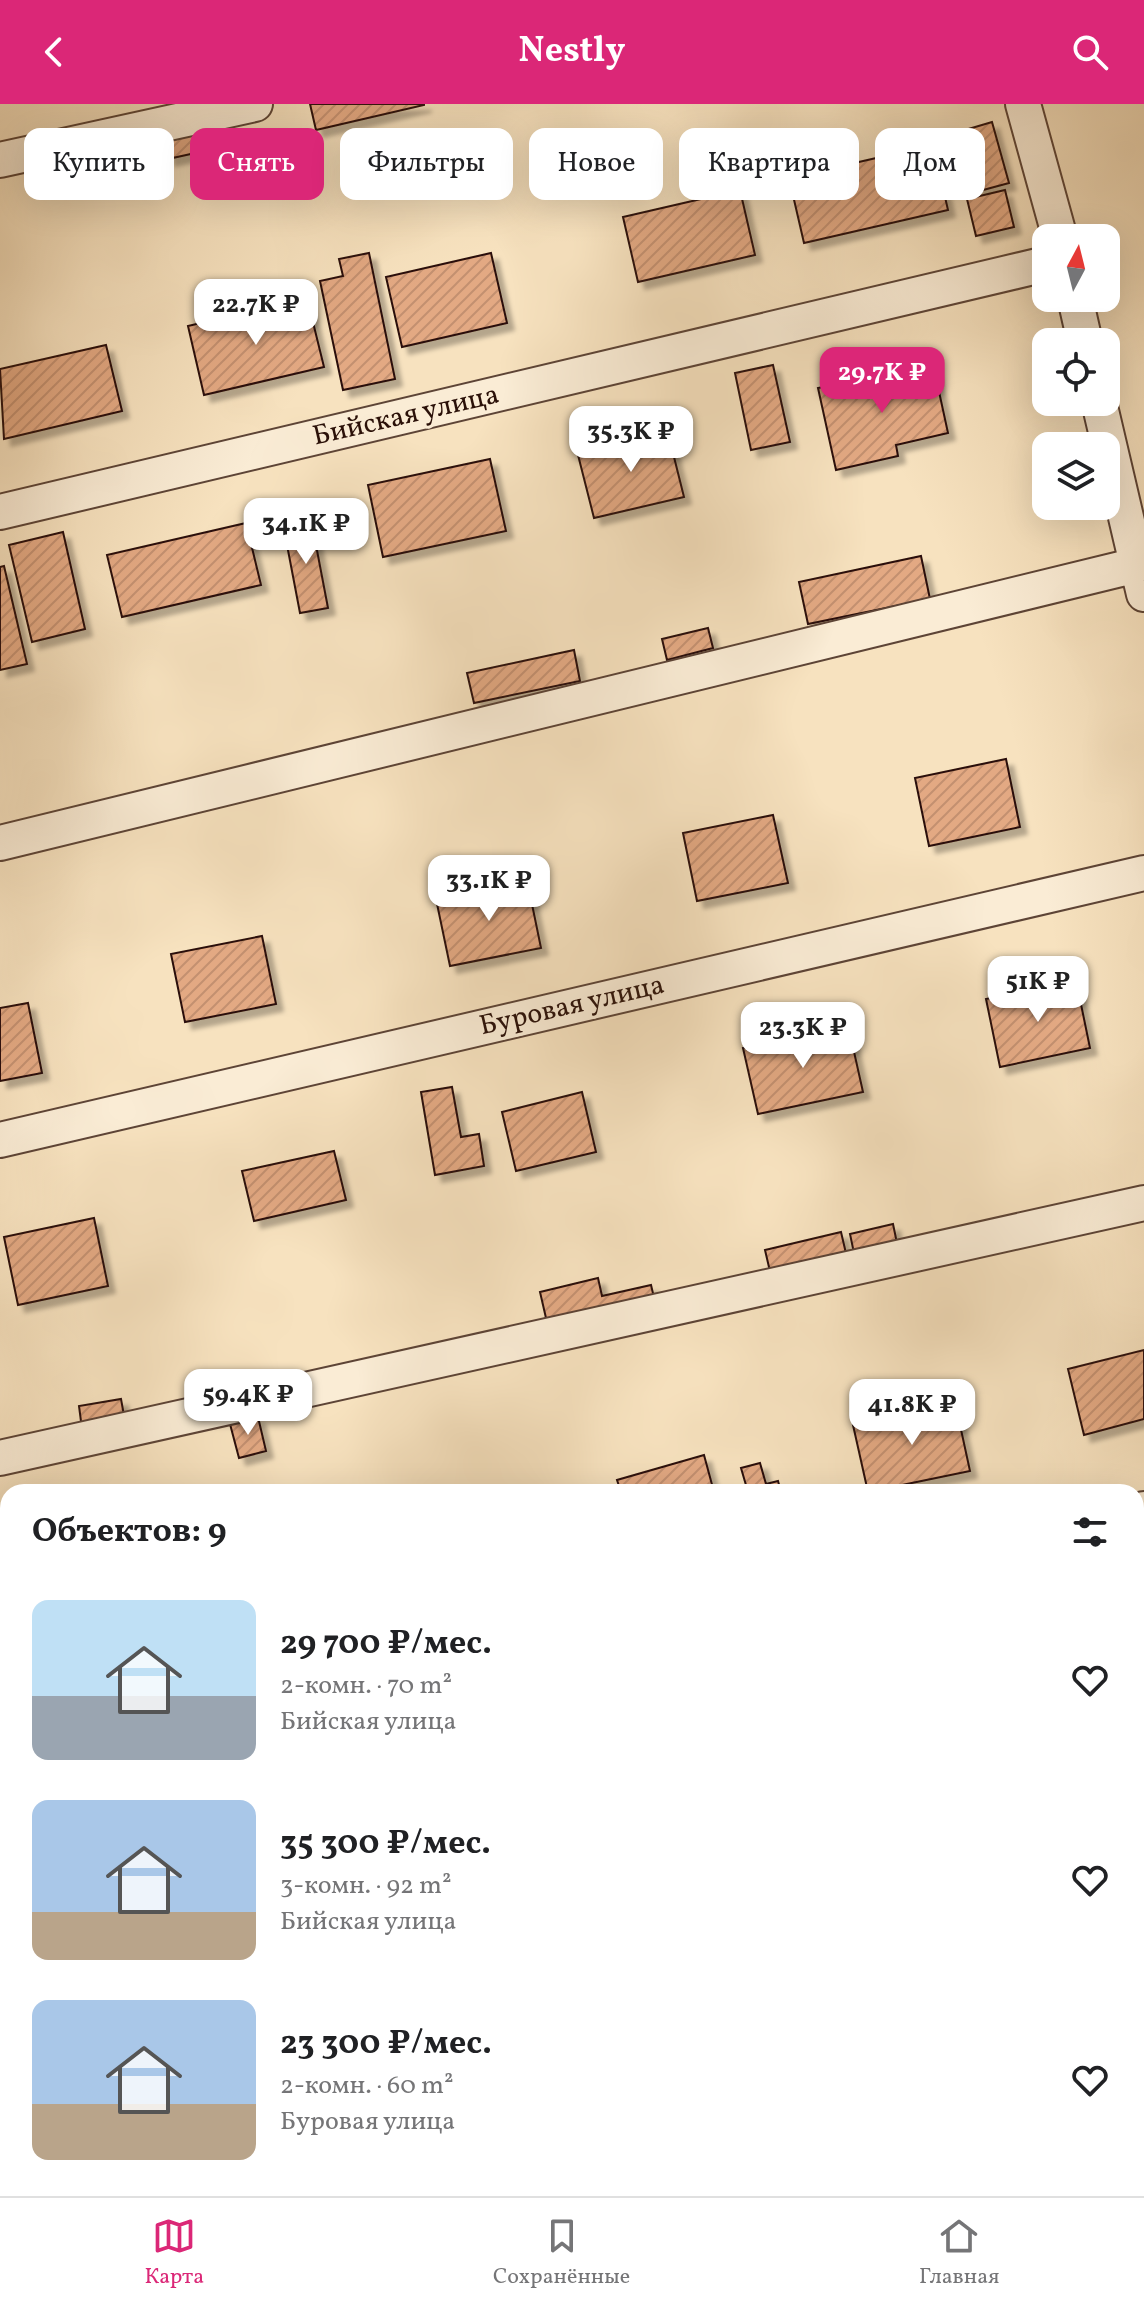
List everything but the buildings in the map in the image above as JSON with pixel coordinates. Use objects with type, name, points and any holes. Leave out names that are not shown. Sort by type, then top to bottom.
[{"type":"street","points":[[0,160],[255,104]]},
{"type":"street","points":[[1023,104],[1056,224]]},
{"type":"street","name":"Бийская улица","points":[[0,512],[1032,267]]},
{"type":"street","points":[[0,843],[1140,580],[1102,416]]},
{"type":"street","name":"Буровая улица","points":[[0,1140],[1144,873]]},
{"type":"street","points":[[0,1458],[1144,1203]]}]
